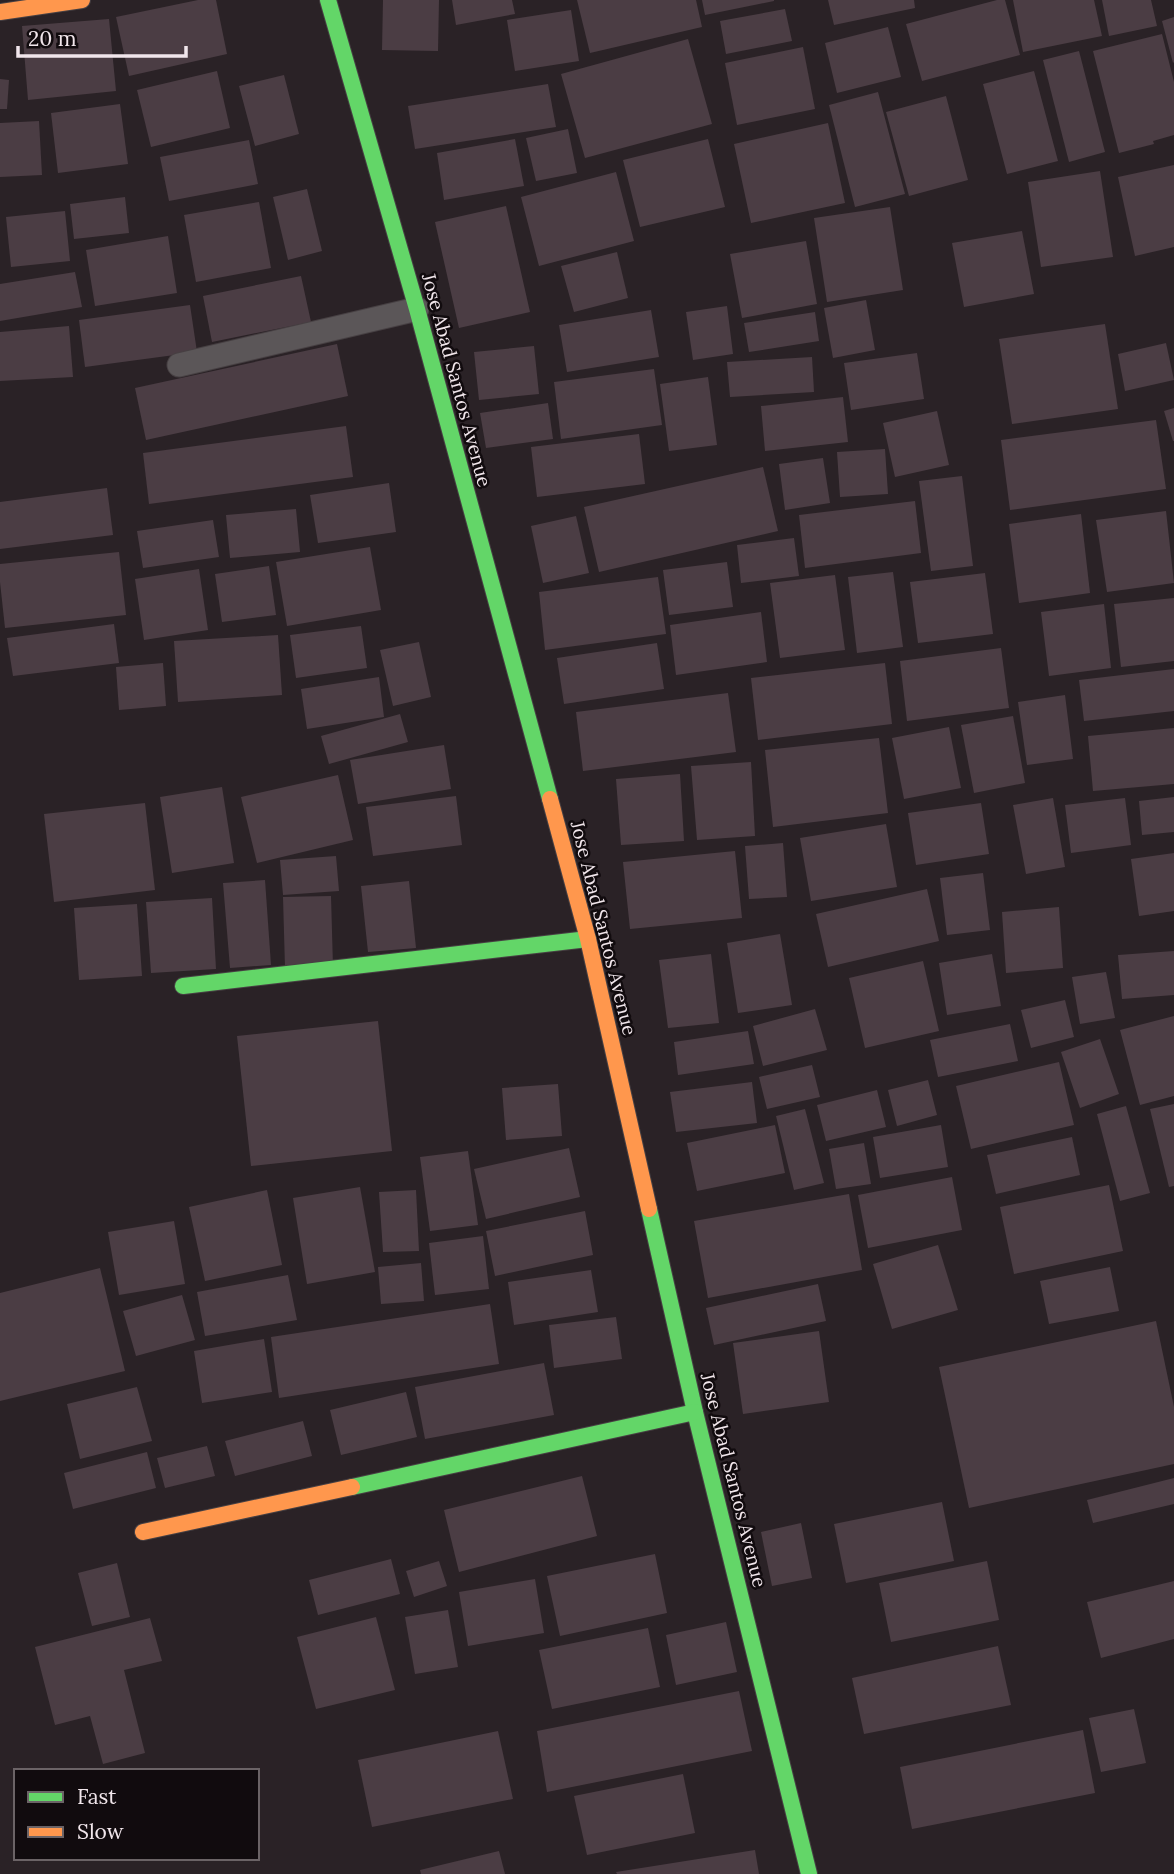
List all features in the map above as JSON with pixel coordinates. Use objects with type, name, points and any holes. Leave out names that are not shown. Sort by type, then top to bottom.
[{"type":"main road","points":[[0,12],[82,0]]},
{"type":"main road","name":"Jose Abad Santos Avenue","points":[[328,0],[416,309],[587,939],[695,1412],[809,1874]]},
{"type":"main road","points":[[183,986],[587,939]]},
{"type":"main road","points":[[143,1532],[695,1412]]},
{"type":"lane","points":[[179,365],[416,309]]},
{"type":"building","points":[[198,0],[216,0],[227,54],[129,76],[116,17]]},
{"type":"building","points":[[383,0],[439,0],[438,51],[382,50]]},
{"type":"building","points":[[452,0],[512,0],[515,14],[456,25]]},
{"type":"building","points":[[577,0],[696,0],[702,27],[590,53]]},
{"type":"building","points":[[702,0],[774,0],[774,1],[705,15]]},
{"type":"building","points":[[828,0],[914,0],[915,8],[834,25]]},
{"type":"building","points":[[1005,0],[1020,55],[922,81],[906,24]]},
{"type":"building","points":[[1013,0],[1094,0],[1102,36],[1023,52]]},
{"type":"building","points":[[1102,0],[1151,0],[1157,26],[1109,36]]},
{"type":"building","points":[[785,9],[792,41],[726,54],[720,21]]},
{"type":"building","points":[[571,10],[579,61],[515,71],[507,20]]},
{"type":"building","points":[[1174,17],[1174,62],[1173,63],[1162,21]]},
{"type":"building","points":[[109,19],[116,91],[28,100],[22,26]]},
{"type":"building","points":[[888,27],[901,77],[837,93],[825,43]]},
{"type":"building","points":[[1162,34],[1174,82],[1174,135],[1153,141],[1154,144],[1119,153],[1093,51]]},
{"type":"building","points":[[688,39],[712,124],[585,158],[561,74]]},
{"type":"building","points":[[803,47],[815,109],[737,125],[725,63]]},
{"type":"building","points":[[1079,51],[1105,152],[1069,162],[1043,60]]},
{"type":"building","points":[[217,71],[230,128],[151,147],[137,90]]},
{"type":"building","points":[[1034,71],[1058,161],[1007,174],[983,84]]},
{"type":"building","points":[[284,75],[299,134],[255,146],[239,86]]},
{"type":"building","points":[[0,79],[9,80],[7,109],[0,109]]},
{"type":"building","points":[[548,84],[556,127],[415,149],[408,106]]},
{"type":"building","points":[[878,92],[905,194],[855,207],[829,105]]},
{"type":"building","points":[[946,96],[968,180],[909,196],[886,112]]},
{"type":"building","points":[[120,104],[128,164],[58,173],[51,113]]},
{"type":"building","points":[[39,121],[42,175],[0,177],[0,123]]},
{"type":"building","points":[[828,123],[845,203],[751,223],[734,144]]},
{"type":"building","points":[[568,129],[577,173],[536,181],[526,138]]},
{"type":"building","points":[[515,139],[524,186],[444,200],[437,153]]},
{"type":"building","points":[[708,139],[725,207],[640,227],[623,160]]},
{"type":"building","points":[[249,140],[258,184],[169,201],[160,157]]},
{"type":"building","points":[[1174,165],[1174,247],[1135,256],[1118,177]]},
{"type":"building","points":[[1100,171],[1113,257],[1041,267],[1028,182]]},
{"type":"building","points":[[616,172],[634,241],[539,266],[521,197]]},
{"type":"building","points":[[307,189],[322,251],[288,260],[273,197]]},
{"type":"building","points":[[125,197],[129,233],[74,239],[70,204]]},
{"type":"building","points":[[259,202],[271,268],[196,282],[184,215]]},
{"type":"building","points":[[506,206],[530,312],[459,328],[435,222]]},
{"type":"building","points":[[890,207],[903,290],[827,302],[814,218]]},
{"type":"building","points":[[65,211],[70,261],[11,267],[6,217]]},
{"type":"building","points":[[1022,231],[1034,294],[964,307],[952,243]]},
{"type":"building","points":[[168,236],[177,293],[95,306],[86,250]]},
{"type":"building","points":[[806,241],[817,304],[742,318],[730,254]]},
{"type":"building","points":[[617,252],[628,298],[574,312],[561,266]]},
{"type":"building","points":[[75,272],[82,307],[0,321],[0,284]]},
{"type":"building","points":[[301,276],[311,322],[212,342],[203,296]]},
{"type":"building","points":[[866,300],[875,350],[833,358],[824,308]]},
{"type":"building","points":[[190,305],[197,352],[85,367],[79,320]]},
{"type":"building","points":[[727,306],[733,354],[693,360],[686,312]]},
{"type":"building","points":[[651,310],[659,357],[567,372],[559,325]]},
{"type":"building","points":[[815,312],[819,341],[749,352],[744,323]]},
{"type":"building","points":[[1105,324],[1118,409],[1012,424],[999,339]]},
{"type":"building","points":[[69,326],[73,377],[0,381],[0,332]]},
{"type":"building","points":[[1166,343],[1174,380],[1125,391],[1118,354]]},
{"type":"building","points":[[337,344],[348,396],[146,440],[135,388]]},
{"type":"building","points":[[534,346],[539,394],[479,400],[474,352]]},
{"type":"building","points":[[917,353],[924,399],[851,410],[844,363]]},
{"type":"building","points":[[812,357],[814,392],[730,397],[727,362]]},
{"type":"building","points":[[654,369],[662,425],[561,439],[554,382]]},
{"type":"building","points":[[708,377],[717,445],[669,451],[660,384]]},
{"type":"building","points":[[843,397],[848,442],[765,451],[761,406]]},
{"type":"building","points":[[548,403],[553,439],[486,448],[480,413]]},
{"type":"building","points":[[1174,408],[1174,441],[1173,441],[1164,411]]},
{"type":"building","points":[[937,411],[949,465],[895,477],[883,423]]},
{"type":"building","points":[[1156,420],[1166,489],[1010,510],[1001,440]]},
{"type":"building","points":[[346,426],[353,477],[149,504],[143,453]]},
{"type":"building","points":[[639,434],[645,484],[537,497],[531,447]]},
{"type":"building","points":[[885,449],[888,494],[840,497],[837,452]]},
{"type":"building","points":[[823,458],[830,503],[785,510],[779,464]]},
{"type":"building","points":[[763,467],[778,531],[599,572],[584,507]]},
{"type":"building","points":[[962,476],[973,566],[931,571],[919,481]]},
{"type":"building","points":[[389,483],[396,532],[318,543],[310,495]]},
{"type":"building","points":[[107,488],[113,535],[0,549],[0,502]]},
{"type":"building","points":[[915,501],[921,553],[805,568],[799,515]]},
{"type":"building","points":[[296,509],[300,552],[230,558],[226,515]]},
{"type":"building","points":[[1166,511],[1174,583],[1107,592],[1096,520]]},
{"type":"building","points":[[1081,514],[1090,593],[1019,603],[1009,524]]},
{"type":"building","points":[[576,516],[589,573],[543,583],[531,526]]},
{"type":"building","points":[[213,520],[219,557],[143,568],[137,531]]},
{"type":"building","points":[[794,538],[799,576],[741,583],[737,545]]},
{"type":"building","points":[[370,547],[381,610],[287,626],[276,562]]},
{"type":"building","points":[[119,552],[126,615],[5,628],[0,564]]},
{"type":"building","points":[[727,562],[733,607],[669,615],[663,570]]},
{"type":"building","points":[[269,566],[276,615],[222,622],[215,574]]},
{"type":"building","points":[[199,569],[208,630],[144,640],[135,579]]},
{"type":"building","points":[[893,572],[903,647],[857,653],[848,577]]},
{"type":"building","points":[[985,573],[993,634],[918,643],[910,582]]},
{"type":"building","points":[[835,575],[845,650],[780,658],[770,583]]},
{"type":"building","points":[[658,577],[666,634],[545,650],[539,592]]},
{"type":"building","points":[[1174,598],[1174,661],[1121,667],[1114,604]]},
{"type":"building","points":[[1104,604],[1111,668],[1049,676],[1041,612]]},
{"type":"building","points":[[761,612],[767,662],[676,675],[670,625]]},
{"type":"building","points":[[114,624],[119,663],[13,676],[7,638]]},
{"type":"building","points":[[361,626],[367,668],[296,678],[290,635]]},
{"type":"building","points":[[278,635],[282,695],[178,702],[174,641]]},
{"type":"building","points":[[419,642],[431,697],[393,706],[380,650]]},
{"type":"building","points":[[657,643],[664,689],[564,704],[557,658]]},
{"type":"building","points":[[1001,648],[1009,708],[907,721],[900,661]]},
{"type":"building","points":[[163,663],[166,706],[119,710],[116,667]]},
{"type":"building","points":[[885,663],[892,724],[758,740],[751,678]]},
{"type":"building","points":[[1174,669],[1174,711],[1084,721],[1079,680]]},
{"type":"building","points":[[379,677],[384,717],[307,729],[301,689]]},
{"type":"building","points":[[728,693],[736,752],[583,771],[576,712]]},
{"type":"building","points":[[1065,695],[1073,759],[1027,765],[1018,702]]},
{"type":"building","points":[[400,714],[408,742],[329,764],[321,736]]},
{"type":"building","points":[[1013,716],[1025,783],[974,793],[961,725]]},
{"type":"building","points":[[949,727],[961,788],[904,799],[892,738]]},
{"type":"building","points":[[1174,728],[1174,784],[1093,791],[1088,736]]},
{"type":"building","points":[[879,738],[888,813],[773,827],[765,750]]},
{"type":"building","points":[[444,745],[451,789],[358,804],[350,760]]},
{"type":"building","points":[[751,762],[755,836],[697,840],[691,766]]},
{"type":"building","points":[[680,774],[684,841],[621,845],[616,779]]},
{"type":"building","points":[[338,775],[353,840],[257,863],[241,797]]},
{"type":"building","points":[[222,787],[234,863],[172,873],[160,797]]},
{"type":"building","points":[[456,796],[462,845],[373,856],[366,807]]},
{"type":"building","points":[[1174,797],[1174,832],[1142,835],[1139,801]]},
{"type":"building","points":[[1053,798],[1065,867],[1026,874],[1013,805]]},
{"type":"building","points":[[1125,798],[1131,845],[1071,853],[1065,805]]},
{"type":"building","points":[[145,803],[155,890],[54,902],[44,814]]},
{"type":"building","points":[[981,803],[989,854],[916,865],[908,813]]},
{"type":"building","points":[[886,824],[897,887],[811,901],[800,838]]},
{"type":"building","points":[[783,843],[787,897],[749,899],[745,846]]},
{"type":"building","points":[[735,851],[742,918],[630,929],[623,862]]},
{"type":"building","points":[[1174,853],[1174,911],[1139,916],[1131,859]]},
{"type":"building","points":[[336,856],[339,891],[283,895],[280,860]]},
{"type":"building","points":[[983,873],[990,930],[947,935],[940,878]]},
{"type":"building","points":[[265,880],[271,965],[230,968],[223,883]]},
{"type":"building","points":[[409,881],[416,948],[368,952],[361,886]]},
{"type":"building","points":[[927,889],[939,941],[828,967],[816,914]]},
{"type":"building","points":[[331,896],[333,967],[285,968],[283,897]]},
{"type":"building","points":[[212,898],[216,969],[151,973],[146,902]]},
{"type":"building","points":[[137,904],[142,976],[79,980],[74,908]]},
{"type":"building","points":[[1059,907],[1063,968],[1006,973],[1002,912]]},
{"type":"building","points":[[780,934],[792,1005],[738,1013],[727,943]]},
{"type":"building","points":[[1174,951],[1174,995],[1122,999],[1118,955]]},
{"type":"building","points":[[711,954],[719,1023],[668,1028],[659,960]]},
{"type":"building","points":[[992,954],[1001,1006],[947,1015],[939,963]]},
{"type":"building","points":[[923,961],[939,1031],[865,1048],[849,978]]},
{"type":"building","points":[[1106,972],[1115,1018],[1080,1024],[1072,977]]},
{"type":"building","points":[[1065,1000],[1074,1037],[1031,1048],[1021,1010]]},
{"type":"building","points":[[815,1009],[827,1050],[763,1066],[753,1026]]},
{"type":"building","points":[[1174,1016],[1174,1096],[1140,1105],[1120,1030]]},
{"type":"building","points":[[378,1021],[392,1151],[251,1166],[237,1036]]},
{"type":"building","points":[[1010,1024],[1018,1061],[938,1077],[930,1040]]},
{"type":"building","points":[[748,1031],[754,1064],[678,1075],[674,1042]]},
{"type":"building","points":[[1100,1039],[1119,1094],[1080,1108],[1061,1052]]},
{"type":"building","points":[[1059,1062],[1074,1125],[971,1149],[956,1086]]},
{"type":"building","points":[[812,1065],[820,1097],[767,1109],[759,1077]]},
{"type":"building","points":[[928,1080],[937,1115],[897,1126],[888,1090]]},
{"type":"building","points":[[752,1082],[757,1123],[676,1132],[670,1092]]},
{"type":"building","points":[[558,1084],[562,1136],[506,1140],[502,1088]]},
{"type":"building","points":[[877,1090],[886,1127],[826,1141],[817,1105]]},
{"type":"building","points":[[1174,1104],[1174,1186],[1169,1187],[1150,1109]]},
{"type":"building","points":[[1126,1106],[1150,1193],[1120,1201],[1097,1114]]},
{"type":"building","points":[[805,1109],[824,1183],[794,1190],[776,1116]]},
{"type":"building","points":[[775,1125],[785,1173],[697,1191],[687,1143]]},
{"type":"building","points":[[941,1125],[948,1167],[880,1178],[873,1137]]},
{"type":"building","points":[[1072,1137],[1080,1175],[996,1194],[987,1155]]},
{"type":"building","points":[[864,1143],[871,1184],[836,1189],[829,1149]]},
{"type":"building","points":[[569,1148],[580,1197],[486,1219],[474,1169]]},
{"type":"building","points":[[468,1151],[478,1225],[430,1231],[420,1157]]},
{"type":"building","points":[[952,1177],[962,1230],[868,1248],[858,1195]]},
{"type":"building","points":[[1109,1185],[1123,1251],[1014,1274],[1000,1207]]},
{"type":"building","points":[[360,1187],[375,1272],[307,1284],[293,1198]]},
{"type":"building","points":[[267,1190],[282,1265],[205,1281],[189,1207]]},
{"type":"building","points":[[416,1190],[419,1251],[383,1252],[379,1192]]},
{"type":"building","points":[[849,1194],[862,1270],[708,1298],[694,1221]]},
{"type":"building","points":[[585,1211],[593,1255],[495,1276],[486,1231]]},
{"type":"building","points":[[174,1221],[185,1284],[119,1295],[108,1232]]},
{"type":"building","points":[[483,1236],[489,1289],[435,1295],[429,1243]]},
{"type":"building","points":[[938,1245],[958,1310],[892,1329],[873,1264]]},
{"type":"building","points":[[421,1263],[424,1301],[381,1304],[378,1267]]},
{"type":"building","points":[[1110,1267],[1119,1311],[1049,1324],[1040,1281]]},
{"type":"building","points":[[100,1268],[125,1371],[0,1401],[0,1293]]},
{"type":"building","points":[[591,1270],[598,1312],[514,1325],[508,1282]]},
{"type":"building","points":[[288,1275],[297,1320],[205,1336],[197,1292]]},
{"type":"building","points":[[818,1284],[826,1321],[714,1345],[706,1308]]},
{"type":"building","points":[[182,1295],[195,1340],[136,1356],[123,1311]]},
{"type":"building","points":[[490,1304],[499,1364],[279,1398],[271,1337]]},
{"type":"building","points":[[616,1317],[622,1359],[554,1368],[549,1325]]},
{"type":"building","points":[[1156,1321],[1174,1407],[1174,1464],[969,1508],[939,1367]]},
{"type":"building","points":[[819,1331],[829,1402],[743,1414],[733,1343]]},
{"type":"building","points":[[264,1339],[272,1392],[202,1403],[194,1351]]},
{"type":"building","points":[[544,1363],[554,1415],[425,1439],[415,1387]]},
{"type":"building","points":[[137,1387],[152,1441],[80,1459],[67,1404]]},
{"type":"building","points":[[406,1392],[417,1437],[341,1455],[330,1410]]},
{"type":"building","points":[[303,1421],[312,1456],[235,1476],[225,1441]]},
{"type":"building","points":[[207,1446],[215,1476],[165,1488],[157,1458]]},
{"type":"building","points":[[147,1452],[156,1488],[73,1509],[64,1473]]},
{"type":"building","points":[[582,1476],[597,1536],[459,1572],[444,1510]]},
{"type":"building","points":[[1174,1478],[1174,1504],[1093,1523],[1087,1500]]},
{"type":"building","points":[[942,1502],[954,1561],[846,1583],[834,1524]]},
{"type":"building","points":[[801,1523],[812,1578],[772,1586],[761,1532]]},
{"type":"building","points":[[655,1554],[667,1613],[560,1636],[547,1576]]},
{"type":"building","points":[[391,1559],[400,1594],[318,1615],[309,1580]]},
{"type":"building","points":[[439,1561],[447,1586],[414,1597],[406,1571]]},
{"type":"building","points":[[987,1561],[999,1620],[891,1642],[879,1583]]},
{"type":"building","points":[[117,1563],[130,1617],[92,1626],[78,1573]]},
{"type":"building","points":[[535,1579],[544,1633],[468,1646],[459,1592]]},
{"type":"building","points":[[1174,1581],[1174,1639],[1101,1658],[1087,1602]]},
{"type":"building","points":[[448,1610],[458,1667],[415,1674],[405,1617]]},
{"type":"building","points":[[376,1617],[395,1690],[316,1709],[297,1637]]},
{"type":"building","points":[[150,1618],[162,1661],[124,1670],[145,1753],[103,1764],[90,1716],[55,1725],[35,1647]]},
{"type":"building","points":[[726,1622],[737,1672],[676,1685],[666,1635]]},
{"type":"building","points":[[648,1628],[660,1687],[552,1709],[539,1650]]},
{"type":"building","points":[[998,1646],[1011,1705],[864,1734],[852,1678]]},
{"type":"building","points":[[739,1691],[752,1751],[547,1792],[537,1731]]},
{"type":"building","points":[[1134,1709],[1146,1763],[1101,1772],[1089,1718]]},
{"type":"building","points":[[1083,1730],[1095,1793],[912,1829],[900,1767]]},
{"type":"building","points":[[498,1731],[513,1799],[372,1827],[358,1760]]},
{"type":"building","points":[[683,1774],[695,1833],[587,1855],[574,1796]]},
{"type":"building","points":[[755,1850],[759,1874],[616,1872]]},
{"type":"building","points":[[499,1851],[505,1874],[421,1874],[420,1870]]},
{"type":"traffic: fast","points":[[328,0],[417,309],[550,799]]},
{"type":"traffic: fast","points":[[183,986],[588,939]]},
{"type":"traffic: fast","points":[[649,1209],[695,1412],[809,1874]]},
{"type":"traffic: fast","points":[[352,1487],[695,1412]]},
{"type":"traffic: slow","points":[[0,12],[82,0]]},
{"type":"traffic: slow","points":[[550,799],[588,939],[649,1209]]},
{"type":"traffic: slow","points":[[143,1532],[352,1487]]}]
